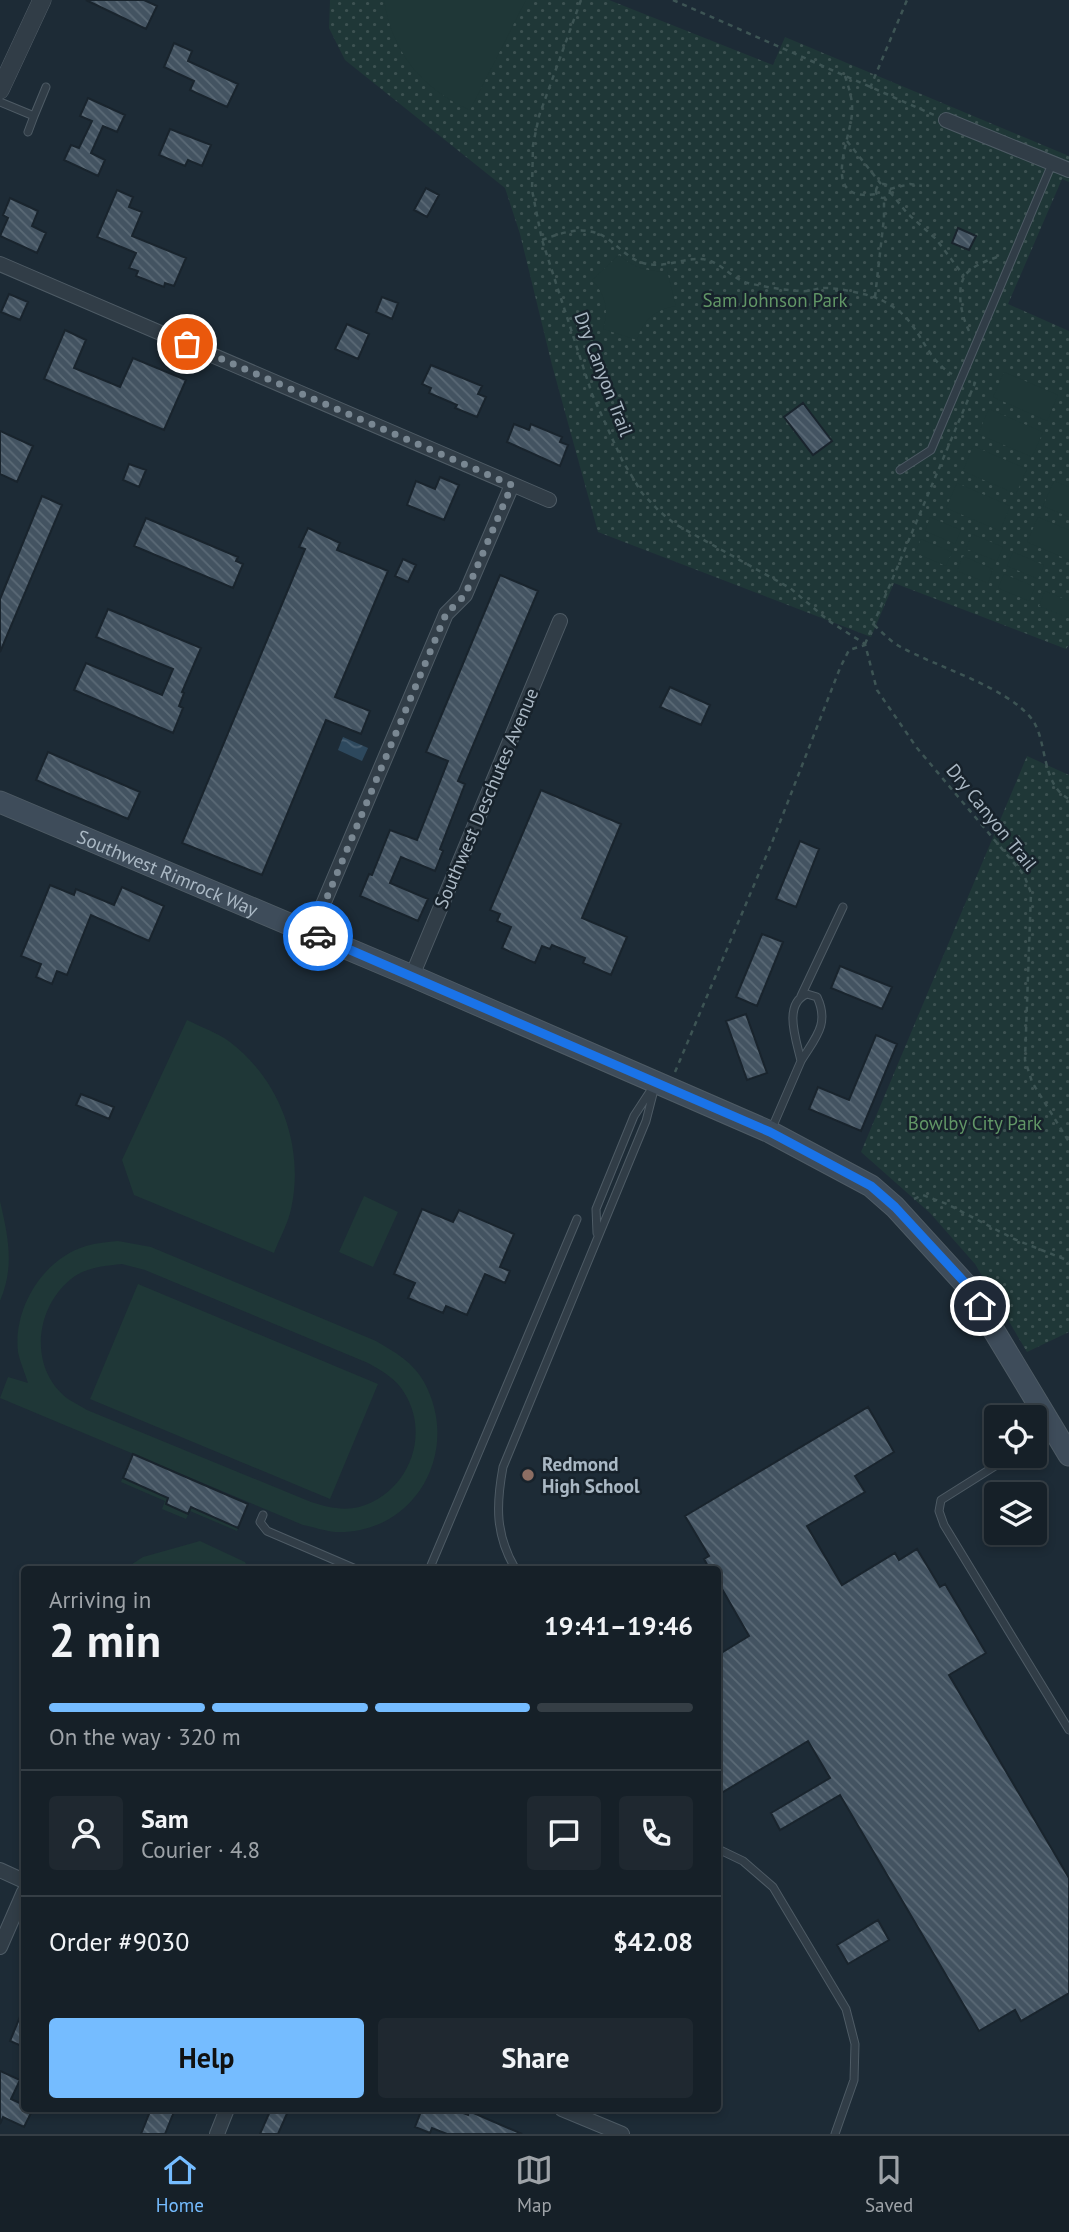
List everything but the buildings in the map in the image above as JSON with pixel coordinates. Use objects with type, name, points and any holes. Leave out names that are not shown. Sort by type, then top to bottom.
[{"type":"main road","name":"Southwest Rimrock Way","points":[[0,802],[312,933],[770,1132],[871,1186],[895,1207],[968,1286],[1069,1455]]},
{"type":"street","points":[[0,90],[42,0]]},
{"type":"street","points":[[946,120],[1069,170]]},
{"type":"street","points":[[0,264],[548,500]]},
{"type":"street","points":[[312,933],[446,614],[465,595],[512,485]]},
{"type":"street","name":"Southwest Deschutes Avenue","points":[[412,976],[560,621]]},
{"type":"street","points":[[0,1870],[21,1880]]},
{"type":"street","points":[[0,1947],[21,1899]]},
{"type":"street","points":[[217,2134],[227,2112]]},
{"type":"street","points":[[569,2112],[622,2134]]},
{"type":"lane","points":[[28,132],[46,87]]},
{"type":"lane","points":[[0,102],[34,116]]},
{"type":"lane","points":[[900,470],[930,450],[1052,163]]},
{"type":"lane","points":[[802,1061],[793,1018],[795,1006],[843,907]]},
{"type":"lane","points":[[770,1132],[802,1061],[821,1028],[823,1011],[817,997],[807,994],[801,996]]},
{"type":"lane","points":[[598,1237],[596,1209],[634,1116],[662,1085]]},
{"type":"lane","points":[[514,1566],[499,1529],[497,1497],[503,1467],[662,1085]]},
{"type":"lane","points":[[431,1566],[578,1219]]},
{"type":"lane","points":[[1047,1433],[1054,1429]]},
{"type":"lane","points":[[992,1468],[941,1500],[939,1511],[944,1525],[1069,1730]]},
{"type":"lane","points":[[262,1515],[260,1522],[267,1531],[349,1566]]},
{"type":"lane","points":[[721,1850],[743,1861],[773,1887],[846,2009],[855,2044],[854,2081],[835,2134]]},
{"type":"path","name":"Dry Canyon Trail","points":[[581,0],[539,116],[533,145],[532,190],[542,240],[592,394],[622,460],[642,493],[659,511],[676,524],[790,588],[829,621],[865,645],[877,690],[917,748],[1024,875],[1031,893],[1025,1060],[1032,1082],[1069,1142]]},
{"type":"path","points":[[673,0],[946,120]]},
{"type":"path","points":[[870,88],[907,0]]},
{"type":"path","points":[[845,76],[853,110],[842,158],[841,174],[844,185],[856,194],[876,194],[884,198],[889,196],[890,190]]},
{"type":"path","points":[[848,141],[880,184],[884,184],[907,213],[936,239],[965,277]]},
{"type":"path","points":[[876,194],[880,184]]},
{"type":"path","points":[[890,190],[910,184],[922,186]]},
{"type":"path","points":[[542,240],[563,232],[590,232],[607,239],[634,259],[653,265],[663,266],[701,259],[713,261],[735,278],[746,282],[805,292],[825,288],[875,297],[884,198]]},
{"type":"path","points":[[976,343],[965,322],[961,302],[961,288],[965,277],[968,271],[999,256],[1013,256]]},
{"type":"path","points":[[874,625],[896,645],[1011,699],[1033,719],[1051,780],[1069,799]]},
{"type":"path","points":[[662,1085],[772,840],[840,668],[849,650],[865,645]]},
{"type":"path","points":[[895,1207],[923,1195],[947,1204],[1014,1239],[1069,1261]]},
{"type":"green space","name":"Sam Johnson Park","points":[[330,0],[609,0],[773,65],[785,37],[1069,156],[1069,182],[1062,179],[1008,304],[1069,331],[1069,645],[1066,649],[894,583],[871,637],[598,532],[552,365],[520,234],[505,188],[345,60],[329,28]]},
{"type":"green space","points":[[384,0],[526,0],[470,110],[437,91],[412,67],[394,36]]},
{"type":"green space","points":[[619,255],[642,268],[667,271],[676,306],[651,317],[637,340],[603,329],[605,303],[592,280]]},
{"type":"green space","points":[[1004,372],[1058,395],[1047,421],[993,397]]},
{"type":"green space","points":[[989,409],[1043,432],[1032,457],[978,434]]},
{"type":"green space","points":[[973,446],[1027,469],[1016,494],[963,471]]},
{"type":"green space","points":[[1054,481],[1069,487],[1069,517],[1043,506]]},
{"type":"green space","points":[[957,483],[1010,506],[1000,531],[946,508]]},
{"type":"green space","points":[[930,517],[961,530],[955,544],[925,531]]},
{"type":"green space","points":[[1038,517],[1069,530],[1069,560],[1027,542]]},
{"type":"green space","points":[[972,534],[1003,547],[997,561],[966,549]]},
{"type":"green space","points":[[921,539],[952,552],[946,566],[915,553]]},
{"type":"green space","points":[[1013,552],[1044,565],[1038,579],[1007,566]]},
{"type":"green space","points":[[963,556],[993,569],[988,583],[957,571]]},
{"type":"green space","points":[[1004,574],[1035,587],[1029,601],[998,588]]},
{"type":"green space","points":[[1045,591],[1069,601],[1069,618],[1039,606]]},
{"type":"green space","name":"Bowlby City Park","points":[[1027,756],[1069,775],[1069,1332],[1027,1352],[975,1264],[930,1213],[861,1152]]},
{"type":"green space","points":[[187,1020],[230,1042],[248,1058],[263,1075],[284,1116],[291,1139],[294,1186],[290,1215],[274,1253],[134,1195],[122,1160]]},
{"type":"green space","points":[[364,1196],[398,1212],[373,1267],[339,1252]]},
{"type":"green space","points":[[0,1201],[9,1263],[0,1301]]},
{"type":"green space","points":[[118,1241],[151,1247],[376,1341],[409,1364],[424,1382],[434,1408],[437,1435],[434,1461],[424,1484],[408,1504],[388,1520],[363,1529],[335,1532],[303,1525],[0,1398],[8,1377],[28,1383],[18,1352],[18,1335],[20,1319],[34,1287],[44,1274],[71,1252],[90,1245]],"holes":[[[122,1264],[145,1270],[368,1363],[389,1376],[405,1394],[416,1428],[415,1445],[402,1477],[376,1500],[359,1507],[329,1507],[87,1410],[68,1399],[55,1386],[46,1371],[42,1354],[41,1336],[51,1303],[75,1276],[97,1267]]]},
{"type":"green space","points":[[138,1284],[378,1384],[330,1499],[90,1399]]},
{"type":"green space","points":[[131,1456],[248,1505],[237,1531],[190,1511],[186,1519],[162,1509],[165,1501],[121,1482]]},
{"type":"green space","points":[[200,1541],[245,1562],[247,1566],[129,1566],[143,1557]]},
{"type":"water","points":[[343,737],[368,748],[362,761],[338,750]]},
{"type":"way so far","points":[[187,344],[512,485],[465,595],[446,614],[312,933],[318,936]]},
{"type":"place","name":"Redmond High School","points":[[528,1475]]},
{"type":"route","points":[[318,936],[770,1132],[871,1186],[895,1207],[968,1286],[980,1306]]}]
